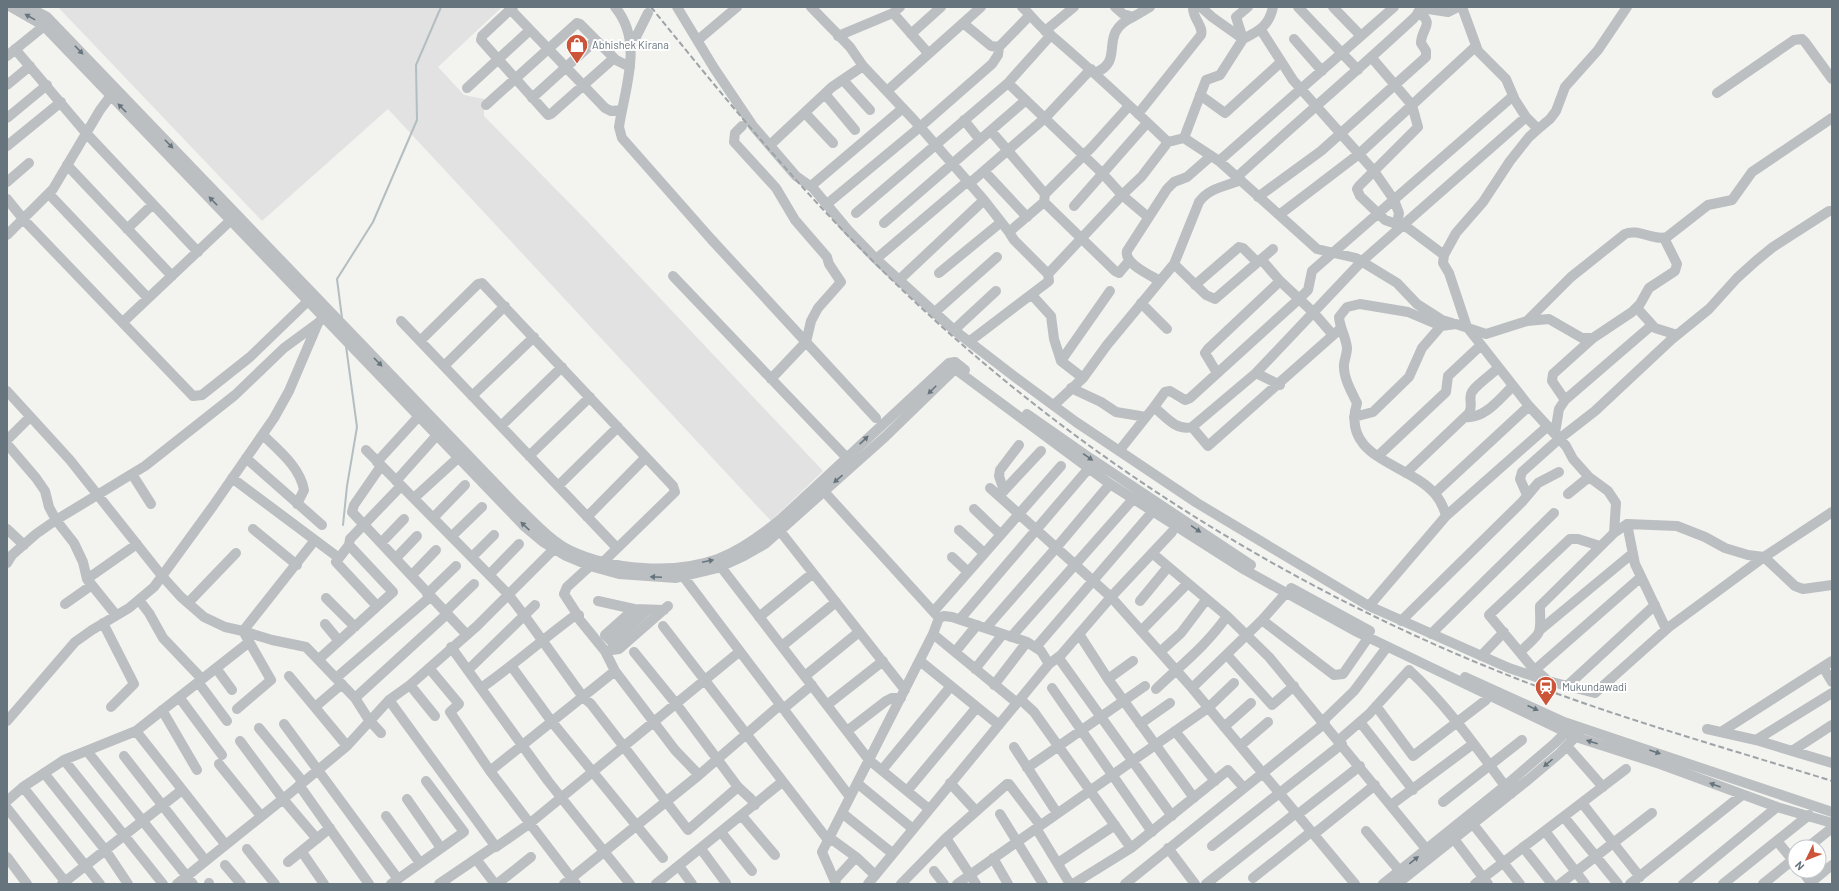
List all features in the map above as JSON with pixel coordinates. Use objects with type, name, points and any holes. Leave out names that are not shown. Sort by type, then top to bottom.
[{"type":"street","points":[[11,7],[44,26],[113,92],[326,317]]},
{"type":"street","points":[[28,7],[47,17],[113,92],[308,301],[351,340],[518,507],[548,536],[597,565],[655,568],[682,567],[735,555],[765,544],[780,531],[820,488],[846,457],[879,423],[948,363],[1247,563],[1371,632],[1569,729],[1576,737],[1660,764],[1777,807],[1809,815],[1832,823]]},
{"type":"street","points":[[615,7],[624,18],[630,33],[632,57],[619,127],[622,138],[888,434]]},
{"type":"street","points":[[677,7],[746,123],[770,145],[796,176],[811,186],[848,230],[876,259],[954,330],[1054,406],[1197,503],[1369,606],[1481,656],[1509,668],[1595,694],[1666,629],[1764,557],[1832,512]]},
{"type":"street","points":[[698,40],[737,7]]},
{"type":"street","points":[[811,7],[850,47],[863,66],[936,144],[984,200],[1014,240],[1048,274],[1049,281],[970,341]]},
{"type":"street","points":[[911,34],[940,7]]},
{"type":"street","points":[[886,91],[981,7]]},
{"type":"street","points":[[856,213],[1008,83],[1048,33],[1074,7]]},
{"type":"street","points":[[1115,7],[1123,14],[1133,17]]},
{"type":"street","points":[[876,259],[984,171],[1044,118],[1093,71],[1102,70],[1110,62],[1114,32],[1117,28],[1124,21],[1150,7]]},
{"type":"street","points":[[1138,114],[1201,35],[1201,29],[1193,15],[1193,7]]},
{"type":"street","points":[[1201,7],[1212,17],[1243,39]]},
{"type":"street","points":[[1243,39],[1236,17],[1248,7]]},
{"type":"street","points":[[1184,138],[1206,80],[1220,75],[1243,39],[1261,30],[1268,22],[1273,7]]},
{"type":"street","points":[[1298,7],[1358,70]]},
{"type":"street","points":[[1333,7],[1361,36]]},
{"type":"street","points":[[1160,281],[1126,258],[1127,251],[1171,185],[1187,177],[1215,158],[1302,89],[1394,7]]},
{"type":"street","points":[[1420,9],[1448,12],[1458,7]]},
{"type":"street","points":[[1462,7],[1476,46],[1481,55],[1506,80],[1513,96],[1526,117],[1538,129]]},
{"type":"street","points":[[1614,533],[1616,503],[1608,491],[1589,477],[1554,433],[1529,406],[1466,327],[1449,273],[1443,263],[1444,255],[1456,233],[1483,202],[1510,161],[1529,137],[1550,119],[1556,111],[1565,87],[1598,50],[1627,7]]},
{"type":"street","points":[[614,58],[583,86],[550,115],[545,114],[481,37],[512,8],[547,50],[566,68],[583,86],[608,110],[622,110]]},
{"type":"street","points":[[827,204],[920,127],[992,64],[996,60],[1000,47],[1026,9],[1048,33],[1093,71],[1128,107],[1138,114],[1168,142]]},
{"type":"street","points":[[1054,406],[1070,388],[1083,378],[1141,303],[1174,264],[1199,202],[1204,195],[1239,179],[1316,104],[1372,58],[1414,18],[1420,9]]},
{"type":"street","points":[[1258,197],[1321,151],[1426,57],[1426,51],[1421,43],[1427,24],[1426,19],[1420,9]]},
{"type":"street","points":[[838,36],[896,10],[911,34],[928,53]]},
{"type":"street","points":[[631,47],[648,13]]},
{"type":"street","points":[[486,105],[516,80],[577,23],[580,24],[614,58],[630,67]]},
{"type":"street","points":[[963,23],[991,46],[1000,47]]},
{"type":"street","points":[[7,56],[44,26]]},
{"type":"street","points":[[467,88],[530,30]]},
{"type":"street","points":[[1261,30],[1293,80],[1316,104],[1374,171],[1394,200],[1399,213],[1400,225]]},
{"type":"street","points":[[1294,39],[1322,71]]},
{"type":"street","points":[[1717,93],[1794,40],[1798,39],[1805,42],[1832,80]]},
{"type":"street","points":[[532,98],[596,40]]},
{"type":"street","points":[[1279,215],[1359,154],[1476,46]]},
{"type":"street","points":[[16,49],[86,133],[198,252]]},
{"type":"street","points":[[1372,58],[1412,105],[1418,127],[1357,189],[1360,196],[1388,222],[1400,225],[1444,255]]},
{"type":"street","points":[[1200,95],[1225,112],[1281,62]]},
{"type":"street","points":[[7,85],[30,66]]},
{"type":"street","points":[[770,145],[825,94],[863,66]]},
{"type":"street","points":[[843,80],[870,110]]},
{"type":"street","points":[[1008,83],[1104,174],[1122,195],[1148,218]]},
{"type":"street","points":[[7,118],[47,85]]},
{"type":"street","points":[[7,235],[49,194],[113,92]]},
{"type":"street","points":[[825,94],[855,130]]},
{"type":"street","points":[[1119,451],[1165,392],[1170,391],[1185,400],[1188,399],[1300,299],[1308,290],[1312,271],[1513,96]]},
{"type":"street","points":[[884,222],[1026,100]]},
{"type":"street","points":[[7,146],[61,102]]},
{"type":"street","points":[[1009,232],[1028,216],[1128,107]]},
{"type":"street","points":[[811,186],[903,108]]},
{"type":"street","points":[[806,113],[833,143]]},
{"type":"street","points":[[1154,407],[1178,427],[1183,429],[1192,427],[1256,373],[1361,262],[1400,225],[1526,117]]},
{"type":"street","points":[[1527,321],[1571,277],[1625,234],[1633,232],[1664,238],[1708,205],[1732,200],[1752,172],[1832,118]]},
{"type":"street","points":[[964,120],[980,140]]},
{"type":"street","points":[[746,123],[734,133],[734,142],[776,188],[795,220],[827,257],[828,264],[841,282],[818,308],[811,321],[806,342],[771,379]]},
{"type":"street","points":[[1074,206],[1104,174],[1147,123]]},
{"type":"street","points":[[991,131],[1045,198],[1082,239],[1119,273],[1129,261]]},
{"type":"street","points":[[1048,274],[1122,195],[1142,176],[1168,142],[1184,138],[1215,158],[1317,249],[1332,254],[1356,258],[1397,283],[1417,304],[1442,320],[1486,334],[1527,321],[1549,319],[1582,338],[1593,338]]},
{"type":"street","points":[[7,182],[29,163]]},
{"type":"street","points":[[67,165],[172,276]]},
{"type":"street","points":[[984,171],[1028,216]]},
{"type":"street","points":[[49,194],[148,298]]},
{"type":"street","points":[[7,199],[24,220],[193,396],[197,397],[202,395],[250,357],[308,301]]},
{"type":"street","points":[[899,280],[984,200]]},
{"type":"street","points":[[127,229],[153,204]]},
{"type":"street","points":[[1369,606],[1446,516],[1554,433],[1596,411],[1677,335],[1709,309],[1757,260],[1789,237],[1829,211],[1832,211]]},
{"type":"street","points":[[123,322],[231,220]]},
{"type":"street","points":[[940,273],[1000,223]]},
{"type":"street","points":[[1565,400],[1552,381],[1551,377],[1593,338],[1637,308],[1649,288],[1672,273],[1676,268],[1677,264],[1664,238]]},
{"type":"street","points":[[1195,285],[1239,247],[1243,248],[1259,260],[1313,312],[1345,338],[1347,350],[1344,365],[1346,378],[1357,403],[1354,417],[1354,427],[1363,445],[1434,493],[1443,505],[1446,516]]},
{"type":"street","points":[[1174,264],[1206,295],[1215,299],[1273,249]]},
{"type":"street","points":[[935,312],[997,257]]},
{"type":"street","points":[[673,276],[846,457]]},
{"type":"street","points":[[1217,373],[1206,353],[1208,349],[1280,281]]},
{"type":"street","points":[[420,341],[480,283],[485,285],[673,486],[675,492],[617,548],[597,565],[567,586],[564,594],[579,615],[579,619],[605,651],[615,671],[675,750],[700,775]]},
{"type":"street","points":[[954,330],[996,291]]},
{"type":"street","points":[[1061,360],[1110,291]]},
{"type":"street","points":[[1032,295],[1051,316],[1054,339],[1061,360],[1083,378]]},
{"type":"street","points":[[1141,303],[1167,329]]},
{"type":"street","points":[[1192,427],[1208,446],[1280,385],[1337,332],[1339,317],[1347,307],[1360,304],[1408,312],[1441,326],[1456,324]]},
{"type":"street","points":[[444,366],[505,306]]},
{"type":"street","points":[[1637,308],[1652,325],[1677,335]]},
{"type":"street","points":[[7,722],[76,642],[138,600],[154,587],[263,435],[289,391],[326,317]]},
{"type":"street","points":[[7,563],[24,545],[56,520],[145,466],[235,395],[284,348],[326,317]]},
{"type":"street","points":[[400,321],[617,548]]},
{"type":"street","points":[[790,325],[802,325],[811,321]]},
{"type":"street","points":[[1527,496],[1520,479],[1520,475],[1554,433],[1559,409],[1565,400],[1652,325]]},
{"type":"street","points":[[1354,417],[1373,412],[1409,377],[1422,348],[1441,326]]},
{"type":"street","points":[[472,396],[534,337]]},
{"type":"street","points":[[351,340],[419,416],[525,527],[554,549],[566,556],[597,565],[619,574],[669,577],[683,576],[721,567],[888,434],[953,366]]},
{"type":"street","points":[[1378,456],[1446,392],[1448,376],[1480,346]]},
{"type":"street","points":[[953,366],[1110,484],[1245,570],[1368,638],[1569,729],[1584,728],[1832,812]]},
{"type":"street","points":[[501,426],[562,367]]},
{"type":"street","points":[[1406,473],[1466,417],[1472,408],[1471,399],[1473,390],[1498,368]]},
{"type":"street","points":[[1256,373],[1280,385]]},
{"type":"street","points":[[1466,417],[1473,418],[1481,415],[1513,386]]},
{"type":"street","points":[[1070,388],[1101,402],[1116,412],[1146,417]]},
{"type":"street","points":[[7,391],[70,460],[162,576],[188,603],[204,617],[225,627],[272,640],[289,642],[306,647],[355,698],[369,720],[381,733]]},
{"type":"street","points":[[529,456],[590,397]]},
{"type":"street","points":[[1434,493],[1529,406]]},
{"type":"street","points":[[419,416],[379,464],[354,505],[352,512],[363,526],[396,558],[428,595],[467,634]]},
{"type":"street","points":[[7,440],[30,417]]},
{"type":"street","points":[[558,486],[618,427]]},
{"type":"street","points":[[263,435],[286,457],[298,475],[304,490],[297,504]]},
{"type":"street","points":[[377,606],[336,562],[349,545],[350,539],[363,526],[399,483],[437,435]]},
{"type":"street","points":[[7,444],[45,491],[49,507],[56,520],[74,543],[90,582],[116,615]]},
{"type":"street","points":[[1002,494],[1000,470],[1019,444]]},
{"type":"street","points":[[366,450],[434,517],[508,594],[583,697],[591,704],[688,830],[738,787]]},
{"type":"street","points":[[1002,494],[1041,450]]},
{"type":"street","points":[[414,498],[459,457]]},
{"type":"street","points":[[587,517],[646,457]]},
{"type":"street","points":[[246,458],[322,525]]},
{"type":"street","points":[[856,857],[835,882],[822,852],[933,634],[936,615],[968,572],[1061,466]]},
{"type":"street","points":[[960,620],[1090,468]]},
{"type":"street","points":[[1401,621],[1527,496],[1538,482],[1559,472]]},
{"type":"street","points":[[132,474],[151,504]]},
{"type":"street","points":[[1568,494],[1589,477]]},
{"type":"street","points":[[232,478],[339,558]]},
{"type":"street","points":[[955,652],[1056,548],[1110,484]]},
{"type":"street","points":[[434,517],[466,485]]},
{"type":"street","points":[[820,488],[936,615],[981,626],[1031,644],[1043,654],[1049,664]]},
{"type":"street","points":[[990,488],[1002,494],[1018,514],[1111,597],[1192,688],[1355,884]]},
{"type":"street","points":[[975,669],[1075,564],[1134,498]]},
{"type":"street","points":[[452,536],[482,507]]},
{"type":"street","points":[[974,510],[1000,534]]},
{"type":"street","points":[[994,684],[1093,581],[1153,511]]},
{"type":"street","points":[[1431,634],[1554,513]]},
{"type":"street","points":[[381,542],[404,519]]},
{"type":"street","points":[[1627,524],[1634,564],[1666,629]]},
{"type":"street","points":[[1521,651],[1539,635],[1542,623],[1540,606],[1600,546],[1614,533],[1627,524],[1677,526],[1705,537],[1725,548],[1748,555],[1764,557],[1794,586],[1803,589],[1832,585]]},
{"type":"street","points":[[7,529],[24,545]]},
{"type":"street","points":[[253,529],[298,565]]},
{"type":"street","points":[[959,530],[984,553]]},
{"type":"street","points":[[780,531],[882,661],[903,694]]},
{"type":"street","points":[[868,884],[1049,664],[1058,657],[1111,597],[1172,532]]},
{"type":"street","points":[[472,557],[494,535]]},
{"type":"street","points":[[396,558],[417,536]]},
{"type":"street","points":[[1548,681],[1532,666],[1521,651],[1489,615],[1570,539],[1578,539],[1600,546]]},
{"type":"street","points":[[243,631],[260,608],[298,565],[315,540]]},
{"type":"street","points":[[65,604],[137,544]]},
{"type":"street","points":[[489,575],[520,544]]},
{"type":"street","points":[[319,659],[393,592],[349,545]]},
{"type":"street","points":[[177,884],[190,880],[205,860],[283,799],[347,746],[369,720],[389,700],[410,685],[467,634],[554,549]]},
{"type":"street","points":[[412,576],[436,550]]},
{"type":"street","points":[[188,603],[236,553]]},
{"type":"street","points":[[1152,553],[1206,600],[1227,616],[1269,657],[1341,742],[1430,853]]},
{"type":"street","points":[[1540,630],[1632,553]]},
{"type":"street","points":[[952,557],[968,572]]},
{"type":"street","points":[[315,707],[339,681],[456,566]]},
{"type":"street","points":[[721,567],[869,760],[930,809]]},
{"type":"street","points":[[1140,601],[1168,567]]},
{"type":"street","points":[[760,617],[813,573]]},
{"type":"street","points":[[683,576],[850,797]]},
{"type":"street","points":[[1536,669],[1641,577]]},
{"type":"street","points":[[355,698],[446,613],[474,584]]},
{"type":"street","points":[[1141,631],[1187,584]]},
{"type":"street","points":[[1192,688],[1262,620],[1286,593]]},
{"type":"street","points":[[326,598],[355,627]]},
{"type":"street","points":[[138,600],[149,613],[166,642],[200,681],[227,721]]},
{"type":"street","points":[[1160,652],[1181,632],[1206,600]]},
{"type":"street","points":[[598,601],[634,609],[648,610],[666,608],[615,646],[605,651]]},
{"type":"street","points":[[782,646],[836,602]]},
{"type":"street","points":[[468,670],[535,605]]},
{"type":"street","points":[[1567,686],[1655,605]]},
{"type":"street","points":[[615,646],[604,635],[634,609]]},
{"type":"street","points":[[615,646],[648,610]]},
{"type":"street","points":[[481,688],[512,667],[542,640],[577,614]]},
{"type":"street","points":[[1156,689],[1198,652],[1227,616]]},
{"type":"street","points":[[1262,620],[1334,676],[1343,674],[1368,638]]},
{"type":"street","points":[[103,623],[134,684],[111,707]]},
{"type":"street","points":[[325,624],[339,641]]},
{"type":"street","points":[[663,626],[782,782],[829,839],[856,857],[875,876]]},
{"type":"street","points":[[237,709],[271,680],[248,643],[243,631]]},
{"type":"street","points":[[805,676],[859,632]]},
{"type":"street","points":[[1481,656],[1504,632]]},
{"type":"street","points":[[933,634],[994,684],[1034,712],[1131,848]]},
{"type":"street","points":[[1079,634],[1108,679],[1194,798]]},
{"type":"street","points":[[7,801],[23,787],[64,760],[136,731],[248,643]]},
{"type":"street","points":[[451,647],[521,745],[603,852],[630,884]]},
{"type":"street","points":[[1125,884],[1324,722],[1354,691],[1387,647]]},
{"type":"street","points":[[634,652],[677,704],[738,787],[751,798],[755,805]]},
{"type":"street","points":[[439,884],[529,824],[677,704],[704,679],[739,652]]},
{"type":"street","points":[[1227,655],[1272,705],[1294,686]]},
{"type":"street","points":[[1058,657],[1172,816]]},
{"type":"street","points":[[1212,846],[1341,742],[1409,670],[1413,658]]},
{"type":"street","points":[[920,660],[999,725]]},
{"type":"street","points":[[827,705],[882,661]]},
{"type":"street","points":[[1108,679],[1133,661]]},
{"type":"street","points":[[1721,732],[1828,664],[1832,682]]},
{"type":"street","points":[[512,667],[552,722],[663,858]]},
{"type":"street","points":[[216,668],[232,690]]},
{"type":"street","points":[[429,668],[459,704],[450,712],[490,771],[571,882],[603,852],[700,775],[746,734],[812,685]]},
{"type":"street","points":[[1409,670],[1423,683],[1457,722],[1508,790]]},
{"type":"street","points":[[490,771],[615,671]]},
{"type":"street","points":[[289,676],[347,746]]},
{"type":"street","points":[[957,884],[1208,708],[1234,683]]},
{"type":"street","points":[[410,685],[435,716]]},
{"type":"street","points":[[882,770],[951,686]]},
{"type":"street","points":[[1027,768],[1145,686]]},
{"type":"street","points":[[1052,688],[1152,832]]},
{"type":"street","points":[[1756,740],[1832,693]]},
{"type":"street","points":[[847,731],[886,701],[903,694]]},
{"type":"street","points":[[179,697],[261,816]]},
{"type":"street","points":[[389,700],[496,847]]},
{"type":"street","points":[[1376,706],[1413,756],[1486,700]]},
{"type":"street","points":[[1140,724],[1170,703]]},
{"type":"street","points":[[1224,727],[1251,703]]},
{"type":"street","points":[[907,791],[977,707]]},
{"type":"street","points":[[162,710],[197,770]]},
{"type":"street","points":[[1240,746],[1268,722]]},
{"type":"street","points":[[1360,722],[1413,790]]},
{"type":"street","points":[[284,724],[318,770],[394,882],[464,832],[426,781]]},
{"type":"street","points":[[1792,751],[1832,725]]},
{"type":"street","points":[[259,728],[301,784],[369,884]]},
{"type":"street","points":[[1383,884],[1401,878],[1470,820],[1567,746],[1584,728]]},
{"type":"street","points":[[1508,790],[1569,729]]},
{"type":"street","points":[[1707,729],[1756,740],[1832,763]]},
{"type":"street","points":[[136,731],[225,844]]},
{"type":"street","points":[[1175,731],[1215,781]]},
{"type":"street","points":[[1442,802],[1522,740]]},
{"type":"street","points":[[240,741],[283,799],[317,839]]},
{"type":"street","points":[[1391,805],[1473,744]]},
{"type":"street","points":[[1567,746],[1603,787]]},
{"type":"street","points":[[1014,747],[1057,813]]},
{"type":"street","points":[[87,751],[190,880]]},
{"type":"street","points":[[124,756],[205,860]]},
{"type":"street","points":[[64,760],[163,884]]},
{"type":"street","points":[[1206,884],[1360,766]]},
{"type":"street","points":[[905,882],[946,838],[1008,783],[1038,826],[1058,863],[1072,884],[1131,848],[1228,770],[1244,788]]},
{"type":"street","points":[[1454,839],[1482,882],[1503,863],[1544,831],[1626,770]]},
{"type":"street","points":[[44,773],[106,851],[128,884]]},
{"type":"street","points":[[657,884],[782,782]]},
{"type":"street","points":[[857,783],[913,829]]},
{"type":"street","points":[[950,783],[976,811]]},
{"type":"street","points":[[1253,878],[1375,785]]},
{"type":"street","points":[[23,787],[100,884]]},
{"type":"street","points":[[7,808],[64,883],[182,790]]},
{"type":"street","points":[[1630,884],[1742,795]]},
{"type":"street","points":[[407,799],[441,848]]},
{"type":"street","points":[[1582,803],[1640,877]]},
{"type":"street","points":[[1683,884],[1777,807]]},
{"type":"street","points":[[842,813],[892,853]]},
{"type":"street","points":[[1560,884],[1652,813]]},
{"type":"street","points":[[1000,814],[1043,884]]},
{"type":"street","points":[[1723,884],[1809,815]]},
{"type":"street","points":[[386,816],[420,863]]},
{"type":"street","points":[[742,816],[775,855]]},
{"type":"street","points":[[1564,817],[1618,884]]},
{"type":"street","points":[[1430,853],[1454,839],[1470,820]]},
{"type":"street","points":[[1470,820],[1520,884]]},
{"type":"street","points":[[1058,863],[1115,825]]},
{"type":"street","points":[[288,862],[330,828]]},
{"type":"street","points":[[1818,839],[1832,828]]},
{"type":"street","points":[[1366,831],[1401,878]]},
{"type":"street","points":[[1544,831],[1585,884]]},
{"type":"street","points":[[721,832],[752,870]]},
{"type":"street","points":[[946,838],[976,884]]},
{"type":"street","points":[[1777,841],[1787,852]]},
{"type":"street","points":[[1524,847],[1552,884]]},
{"type":"street","points":[[1168,848],[1194,884]]},
{"type":"street","points":[[247,849],[275,884]]},
{"type":"street","points":[[701,849],[726,883]]},
{"type":"street","points":[[302,852],[324,884]]},
{"type":"street","points":[[7,857],[27,884]]},
{"type":"street","points":[[476,859],[496,884],[531,857]]},
{"type":"street","points":[[993,858],[1008,884]]},
{"type":"street","points":[[225,865],[240,884]]},
{"type":"street","points":[[1763,884],[1787,865]]},
{"type":"street","points":[[1811,883],[1832,865]]},
{"type":"street","points":[[678,866],[692,884]]},
{"type":"street","points":[[934,871],[944,884]]},
{"type":"shaded area","points":[[58,7],[502,7],[438,67],[464,95],[484,99],[484,116],[590,224],[823,471],[771,521],[388,109],[262,221]]},
{"type":"waterway","points":[[342,318],[337,279],[373,222],[417,120],[416,65],[441,7]]},
{"type":"waterway","points":[[343,525],[347,486],[357,427],[346,346]]},
{"type":"railway","points":[[651,7],[727,100],[805,190],[860,248],[930,316],[1005,381],[1083,441],[1165,498],[1249,550],[1336,597],[1425,640],[1554,693],[1672,732],[1832,781]]},
{"type":"place","name":"Abhishek Kirana","points":[[577,64]]},
{"type":"place","name":"Mukundawadi","points":[[1546,706]]}]
